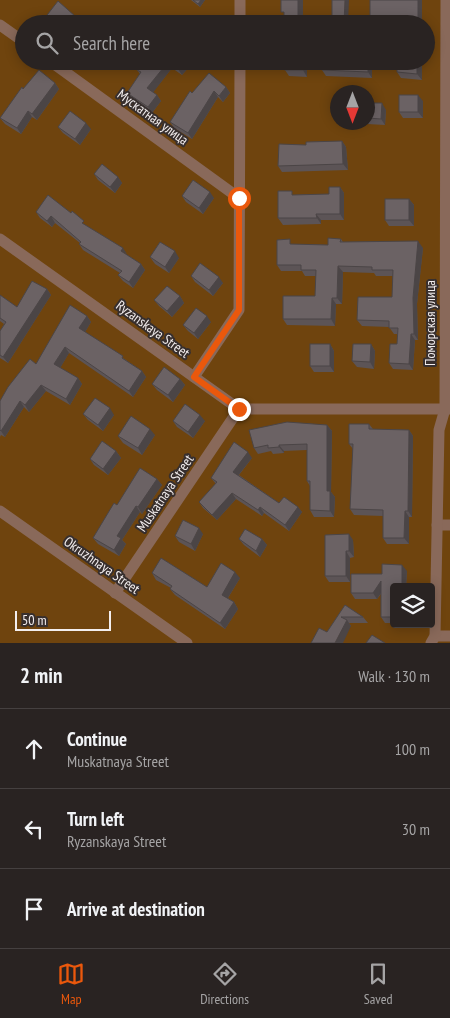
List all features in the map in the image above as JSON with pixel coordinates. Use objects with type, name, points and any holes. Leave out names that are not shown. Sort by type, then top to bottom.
[{"type":"street","points":[[240,0],[240,15]]},
{"type":"street","name":"Поморская улица","points":[[433,640],[439,430],[448,409],[446,0]]},
{"type":"street","points":[[0,25],[15,36]]},
{"type":"street","name":"Мускатная улица","points":[[62,70],[239,198]]},
{"type":"street","points":[[194,377],[239,310],[240,70]]},
{"type":"street","name":"Ryzanskaya Street","points":[[0,239],[239,409]]},
{"type":"street","points":[[239,409],[448,409]]},
{"type":"street","name":"Muskatnaya Street","points":[[115,593],[239,409]]},
{"type":"street","name":"Okruzhnaya Street","points":[[0,511],[187,643]]},
{"type":"street","points":[[436,525],[450,525]]},
{"type":"street","points":[[433,640],[450,636]]},
{"type":"shaded area","points":[[0,0],[450,0],[450,643],[0,643]]},
{"type":"building","points":[[193,0],[201,0],[198,4]]},
{"type":"building","points":[[281,0],[298,0],[298,15],[284,15],[284,12],[281,12]]},
{"type":"building","points":[[332,0],[345,0],[344,15],[332,15]]},
{"type":"building","points":[[370,0],[418,0],[418,15],[370,15]]},
{"type":"building","points":[[58,1],[74,15],[47,15]]},
{"type":"building","points":[[39,70],[55,83],[32,114],[28,111],[17,128],[0,118],[22,87],[23,89]]},
{"type":"building","points":[[137,70],[162,70],[147,88],[157,95],[148,107],[127,93],[141,72]]},
{"type":"building","points":[[322,70],[368,70],[368,72]]},
{"type":"building","points":[[397,70],[417,70],[417,74],[397,72]]},
{"type":"building","points":[[209,73],[226,87],[219,96],[214,91],[188,133],[170,122],[190,91],[192,93]]},
{"type":"building","points":[[399,95],[418,95],[418,112],[399,112]]},
{"type":"building","points":[[375,103],[382,103],[381,119],[375,119]]},
{"type":"building","points":[[70,111],[86,123],[75,139],[58,127]]},
{"type":"building","points":[[342,141],[343,164],[278,166],[279,144],[306,145],[306,142]]},
{"type":"building","points":[[102,164],[118,177],[110,187],[94,174]]},
{"type":"building","points":[[193,180],[210,192],[199,208],[182,196]]},
{"type":"building","points":[[329,187],[340,187],[340,214],[316,214],[317,218],[278,218],[278,191],[292,191],[292,195],[329,194]]},
{"type":"building","points":[[48,195],[71,213],[72,211],[84,221],[82,223],[123,248],[121,251],[141,264],[129,282],[118,275],[122,271],[79,244],[81,242],[51,216],[47,221],[36,212]]},
{"type":"building","points":[[385,199],[409,199],[409,220],[385,220]]},
{"type":"building","points":[[328,238],[341,239],[340,242],[418,241],[413,298],[414,334],[411,334],[409,364],[389,363],[390,344],[397,344],[398,328],[389,328],[389,321],[357,320],[358,297],[392,297],[393,270],[372,270],[372,267],[338,266],[337,298],[332,298],[331,319],[283,319],[283,296],[315,296],[316,270],[301,270],[301,265],[277,265],[277,240],[290,239],[290,244],[328,245]]},
{"type":"building","points":[[160,242],[175,251],[165,267],[150,257]]},
{"type":"building","points":[[200,263],[219,277],[209,290],[191,276]]},
{"type":"building","points":[[32,281],[47,289],[3,357],[0,355],[0,331],[6,322],[0,318],[0,295],[17,307]]},
{"type":"building","points":[[167,286],[180,296],[167,311],[154,300]]},
{"type":"building","points":[[70,305],[87,316],[79,328],[123,356],[122,358],[142,371],[129,391],[65,347],[54,364],[78,378],[66,399],[41,385],[25,405],[20,401],[1,431],[0,401],[8,387],[30,359],[36,364]]},
{"type":"building","points":[[196,308],[207,316],[194,333],[183,325]]},
{"type":"building","points":[[310,344],[330,344],[330,366],[310,366]]},
{"type":"building","points":[[353,344],[371,344],[370,362],[352,361]]},
{"type":"building","points":[[164,367],[180,379],[168,395],[152,384]]},
{"type":"building","points":[[95,398],[110,408],[98,425],[83,414]]},
{"type":"building","points":[[185,404],[200,415],[188,432],[173,421]]},
{"type":"building","points":[[131,416],[150,429],[138,448],[118,436]]},
{"type":"building","points":[[287,422],[327,425],[327,491],[330,491],[330,511],[310,510],[310,481],[307,481],[307,444],[279,445],[279,447],[268,448],[268,445],[254,448],[249,430]]},
{"type":"building","points":[[349,424],[369,424],[369,429],[409,430],[408,511],[405,511],[404,538],[383,538],[383,510],[350,509],[353,444],[349,444]]},
{"type":"building","points":[[102,441],[116,451],[103,469],[90,459]]},
{"type":"building","points":[[234,442],[248,452],[233,472],[279,503],[284,497],[298,507],[285,525],[260,507],[258,510],[232,493],[212,515],[199,502],[217,482],[211,478]]},
{"type":"building","points":[[140,468],[157,479],[138,507],[136,506],[117,536],[121,538],[114,550],[93,538],[114,503],[117,505]]},
{"type":"building","points":[[183,520],[199,528],[191,544],[175,536]]},
{"type":"building","points":[[245,529],[262,539],[256,551],[239,539]]},
{"type":"building","points":[[349,534],[349,551],[346,551],[346,576],[325,576],[325,535]]},
{"type":"building","points":[[161,558],[207,587],[221,563],[235,572],[222,595],[234,602],[220,623],[170,589],[172,586],[152,573]]},
{"type":"building","points":[[382,564],[402,565],[402,583],[390,583],[390,617],[381,617],[381,581],[373,593],[351,593],[351,574],[382,574]]},
{"type":"building","points":[[345,605],[363,617],[341,617],[347,620],[335,643],[311,643],[319,628],[327,632]]},
{"type":"building","points":[[372,635],[385,643],[366,643]]},
{"type":"route","points":[[239,198],[239,310],[194,377],[239,409]]}]
